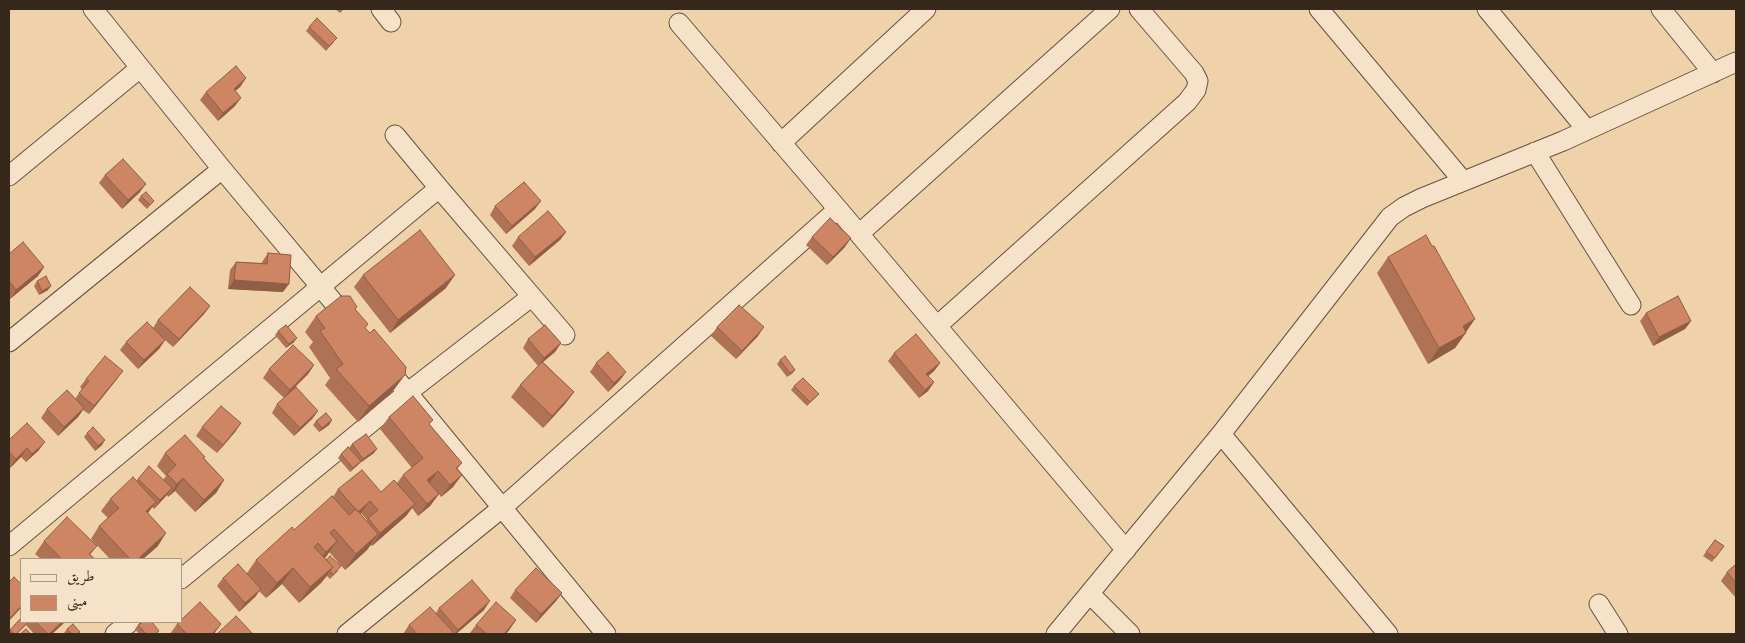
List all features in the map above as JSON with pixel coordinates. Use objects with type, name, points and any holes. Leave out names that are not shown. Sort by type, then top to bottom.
[{"type":"street","points":[[93,9],[222,169],[503,507],[600,632]]},
{"type":"street","points":[[781,143],[926,9]]},
{"type":"street","points":[[859,234],[1110,9]]},
{"type":"street","points":[[937,326],[1187,102],[1196,90],[1198,81],[1194,73],[1140,9]]},
{"type":"street","points":[[1319,9],[1463,181]]},
{"type":"street","points":[[1487,9],[1588,130]]},
{"type":"street","points":[[1661,9],[1713,72]]},
{"type":"street","points":[[678,23],[1126,550]]},
{"type":"street","points":[[1056,634],[1221,434],[1390,218],[1404,206],[1588,130],[1736,62]]},
{"type":"street","points":[[9,176],[140,68]]},
{"type":"street","points":[[395,134],[565,335]]},
{"type":"street","points":[[1535,152],[1630,305]]},
{"type":"street","points":[[9,342],[222,169]]},
{"type":"street","points":[[9,546],[320,285],[439,188]]},
{"type":"street","points":[[347,634],[503,507],[838,209]]},
{"type":"street","points":[[182,578],[407,392],[531,297]]},
{"type":"street","points":[[1221,434],[1388,634]]},
{"type":"street","points":[[1090,594],[1130,634]]},
{"type":"street","points":[[1599,604],[1618,634]]},
{"type":"street","points":[[115,634],[129,623]]},
{"type":"building","points":[[317,18],[337,38],[329,46],[309,27]]},
{"type":"building","points":[[236,66],[246,78],[234,89],[241,98],[223,113],[206,92]]},
{"type":"building","points":[[123,159],[146,184],[128,200],[105,175]]},
{"type":"building","points":[[524,182],[541,201],[512,226],[495,206]]},
{"type":"building","points":[[146,192],[154,201],[150,205],[141,196]]},
{"type":"building","points":[[548,211],[566,232],[535,257],[518,237]]},
{"type":"building","points":[[830,218],[851,238],[833,257],[812,237]]},
{"type":"building","points":[[420,230],[455,275],[398,320],[363,275]]},
{"type":"building","points":[[1426,235],[1475,319],[1463,326],[1466,333],[1439,348],[1388,257]]},
{"type":"building","points":[[23,242],[44,267],[16,290],[9,281],[9,254]]},
{"type":"building","points":[[268,253],[291,255],[289,284],[234,280],[236,262],[267,264]]},
{"type":"building","points":[[46,276],[51,286],[42,291],[37,281]]},
{"type":"building","points":[[190,287],[210,306],[179,339],[158,320]]},
{"type":"building","points":[[341,296],[350,296],[357,307],[355,309],[368,324],[365,328],[370,333],[374,329],[406,367],[405,375],[369,406],[336,369],[343,364],[320,331],[325,328],[316,316]]},
{"type":"building","points":[[1678,296],[1691,321],[1659,337],[1646,313]]},
{"type":"building","points":[[739,305],[764,327],[742,351],[717,327]]},
{"type":"building","points":[[147,322],[165,340],[144,360],[126,342]]},
{"type":"building","points":[[286,325],[297,338],[289,344],[278,331]]},
{"type":"building","points":[[545,325],[561,343],[544,358],[528,339]]},
{"type":"building","points":[[916,334],[940,363],[926,374],[934,382],[925,390],[894,353]]},
{"type":"building","points":[[293,345],[314,365],[290,390],[269,369]]},
{"type":"building","points":[[608,352],[626,372],[614,383],[596,363]]},
{"type":"building","points":[[105,356],[123,371],[94,406],[79,393],[89,381],[86,379]]},
{"type":"building","points":[[785,356],[795,370],[790,373],[780,360]]},
{"type":"building","points":[[542,362],[574,392],[552,416],[520,385]]},
{"type":"building","points":[[803,378],[819,394],[810,402],[794,386]]},
{"type":"building","points":[[296,387],[318,411],[300,428],[277,404]]},
{"type":"building","points":[[67,390],[84,408],[64,427],[47,409]]},
{"type":"building","points":[[413,396],[433,420],[429,424],[462,463],[456,468],[462,475],[450,485],[438,471],[427,480],[439,494],[427,504],[403,475],[423,458],[389,417]]},
{"type":"building","points":[[221,406],[241,423],[223,445],[202,427]]},
{"type":"building","points":[[326,413],[332,420],[322,428],[316,421]]},
{"type":"building","points":[[27,423],[45,442],[32,454],[27,448],[16,459],[9,452],[9,440]]},
{"type":"building","points":[[93,427],[105,440],[98,446],[87,433]]},
{"type":"building","points":[[366,434],[377,449],[363,459],[352,444]]},
{"type":"building","points":[[185,435],[224,480],[204,500],[183,478],[177,484],[167,474],[176,465],[165,453]]},
{"type":"building","points":[[348,447],[361,461],[353,468],[341,454]]},
{"type":"building","points":[[149,466],[172,488],[160,500],[138,479]]},
{"type":"building","points":[[362,470],[381,492],[394,480],[415,504],[380,533],[368,518],[378,510],[370,501],[358,512],[338,489]]},
{"type":"building","points":[[133,477],[156,502],[146,511],[166,533],[139,558],[129,558],[99,526],[119,508],[110,499]]},
{"type":"building","points":[[332,496],[349,515],[356,509],[378,534],[356,554],[334,529],[330,533],[337,541],[326,552],[318,543],[314,547],[333,567],[310,587],[293,568],[277,583],[256,560],[292,527],[294,530]]},
{"type":"building","points":[[67,517],[97,546],[89,554],[94,558],[61,558],[44,541]]},
{"type":"building","points":[[1715,540],[1724,546],[1715,558],[1706,552]]},
{"type":"building","points":[[330,556],[341,566],[333,575],[330,571],[333,567],[326,560]]},
{"type":"building","points":[[238,564],[261,589],[245,603],[223,578]]},
{"type":"building","points":[[1736,564],[1736,583],[1727,572]]},
{"type":"building","points":[[536,568],[562,593],[541,614],[515,590]]},
{"type":"building","points":[[14,577],[20,583],[20,607],[9,619],[9,582]]},
{"type":"building","points":[[472,580],[490,601],[458,630],[439,608]]},
{"type":"building","points":[[200,602],[221,624],[212,634],[187,634],[177,624],[182,623],[182,619]]},
{"type":"building","points":[[496,602],[516,620],[504,634],[487,634],[476,625]]},
{"type":"building","points":[[430,607],[455,634],[417,634],[409,625]]},
{"type":"building","points":[[236,616],[253,634],[217,634]]},
{"type":"building","points":[[20,619],[20,623],[27,623],[16,634],[10,630]]},
{"type":"building","points":[[37,623],[61,623],[49,634]]},
{"type":"building","points":[[141,623],[153,623],[159,631],[155,634],[146,634],[138,625]]},
{"type":"building","points":[[73,624],[80,632],[77,634],[72,634],[67,629]]},
{"type":"building","points":[[26,629],[31,634],[20,634]]}]
